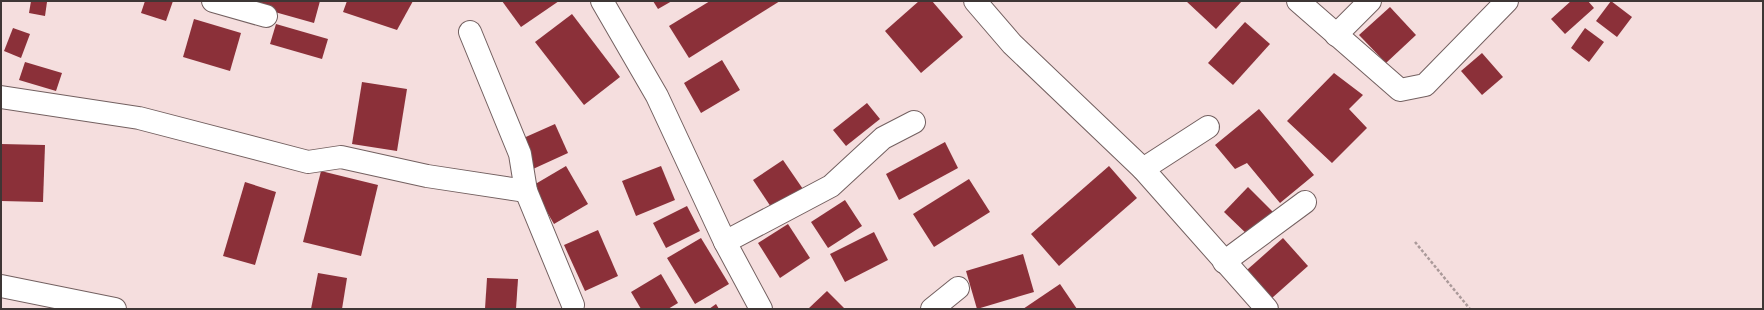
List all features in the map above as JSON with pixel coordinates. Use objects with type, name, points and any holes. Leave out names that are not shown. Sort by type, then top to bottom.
[{"type":"street","points":[[213,1],[239,4],[266,16]]},
{"type":"street","points":[[602,1],[657,96],[725,242],[761,309]]},
{"type":"street","points":[[975,1],[1012,44],[1143,169],[1267,309]]},
{"type":"street","points":[[1298,1],[1400,90],[1425,85],[1507,1]]},
{"type":"street","points":[[1336,35],[1370,1]]},
{"type":"street","points":[[470,32],[520,154],[526,191],[573,305]]},
{"type":"street","points":[[1,97],[139,118],[308,162],[341,157],[427,176],[526,191]]},
{"type":"street","points":[[725,242],[831,186],[883,138],[914,122]]},
{"type":"street","points":[[1143,169],[1208,127]]},
{"type":"street","points":[[1224,262],[1305,202]]},
{"type":"street","points":[[1,286],[115,309]]},
{"type":"street","points":[[932,309],[958,288]]},
{"type":"path","points":[[1415,242],[1470,309]]},
{"type":"building","points":[[31,1],[47,2],[45,16],[29,13]]},
{"type":"building","points":[[145,1],[173,1],[166,21],[141,13]]},
{"type":"building","points":[[258,1],[320,1],[314,23],[257,7]]},
{"type":"building","points":[[347,1],[413,1],[397,30],[343,12]]},
{"type":"building","points":[[502,1],[559,1],[521,27]]},
{"type":"building","points":[[653,1],[672,1],[658,9]]},
{"type":"building","points":[[710,1],[780,1],[689,58],[669,26]]},
{"type":"building","points":[[919,1],[932,1],[963,37],[921,73],[885,31]]},
{"type":"building","points":[[1186,1],[1242,1],[1216,29]]},
{"type":"building","points":[[1571,1],[1588,1],[1594,8],[1565,34],[1551,19]]},
{"type":"building","points":[[1611,1],[1632,17],[1617,37],[1596,21]]},
{"type":"building","points":[[1390,7],[1416,35],[1386,63],[1359,35]]},
{"type":"building","points":[[572,14],[620,77],[584,105],[535,42]]},
{"type":"building","points":[[194,19],[241,33],[230,71],[183,57]]},
{"type":"building","points":[[1245,22],[1270,44],[1233,85],[1208,63]]},
{"type":"building","points":[[276,24],[328,39],[322,59],[270,44]]},
{"type":"building","points":[[13,28],[30,34],[21,58],[4,51]]},
{"type":"building","points":[[1585,28],[1604,42],[1589,62],[1571,48]]},
{"type":"building","points":[[1482,53],[1503,77],[1482,95],[1461,71]]},
{"type":"building","points":[[722,60],[740,90],[701,113],[684,83]]},
{"type":"building","points":[[25,62],[62,73],[56,91],[19,80]]},
{"type":"building","points":[[1334,73],[1363,95],[1349,109],[1367,128],[1332,163],[1287,121]]},
{"type":"building","points":[[362,82],[407,89],[397,151],[352,144]]},
{"type":"building","points":[[867,103],[880,119],[846,146],[833,130]]},
{"type":"building","points":[[1259,109],[1314,175],[1280,203],[1247,163],[1235,169],[1215,145]]},
{"type":"building","points":[[555,124],[568,153],[533,169],[519,140]]},
{"type":"building","points":[[945,142],[958,168],[899,200],[886,174]]},
{"type":"building","points":[[1,144],[45,145],[43,202],[1,201]]},
{"type":"building","points":[[783,160],[805,192],[775,213],[753,180]]},
{"type":"building","points":[[566,166],[588,204],[554,224],[532,186]]},
{"type":"building","points":[[661,166],[675,200],[636,216],[622,181]]},
{"type":"building","points":[[1109,166],[1137,198],[1059,266],[1031,234]]},
{"type":"building","points":[[321,171],[378,185],[361,256],[303,242]]},
{"type":"building","points":[[969,179],[990,212],[934,247],[913,214]]},
{"type":"building","points":[[245,182],[276,192],[255,265],[223,256]]},
{"type":"building","points":[[1248,187],[1275,214],[1251,238],[1224,212]]},
{"type":"building","points":[[845,200],[862,226],[828,248],[811,222]]},
{"type":"building","points":[[687,206],[700,231],[666,248],[653,223]]},
{"type":"building","points":[[788,224],[810,258],[780,278],[758,243]]},
{"type":"building","points":[[598,230],[618,276],[585,291],[564,245]]},
{"type":"building","points":[[874,232],[888,260],[845,282],[830,254]]},
{"type":"building","points":[[701,238],[729,284],[695,304],[667,258]]},
{"type":"building","points":[[1283,238],[1308,266],[1264,305],[1239,277]]},
{"type":"building","points":[[1023,254],[1034,292],[977,309],[966,271]]},
{"type":"building","points":[[318,273],[347,278],[342,309],[311,309]]},
{"type":"building","points":[[661,274],[678,303],[668,309],[641,309],[631,292]]},
{"type":"building","points":[[487,278],[518,279],[516,309],[485,309]]},
{"type":"building","points":[[1060,284],[1077,309],[1023,309]]},
{"type":"building","points":[[827,291],[845,309],[808,309]]},
{"type":"building","points":[[716,304],[719,309],[709,309]]}]
